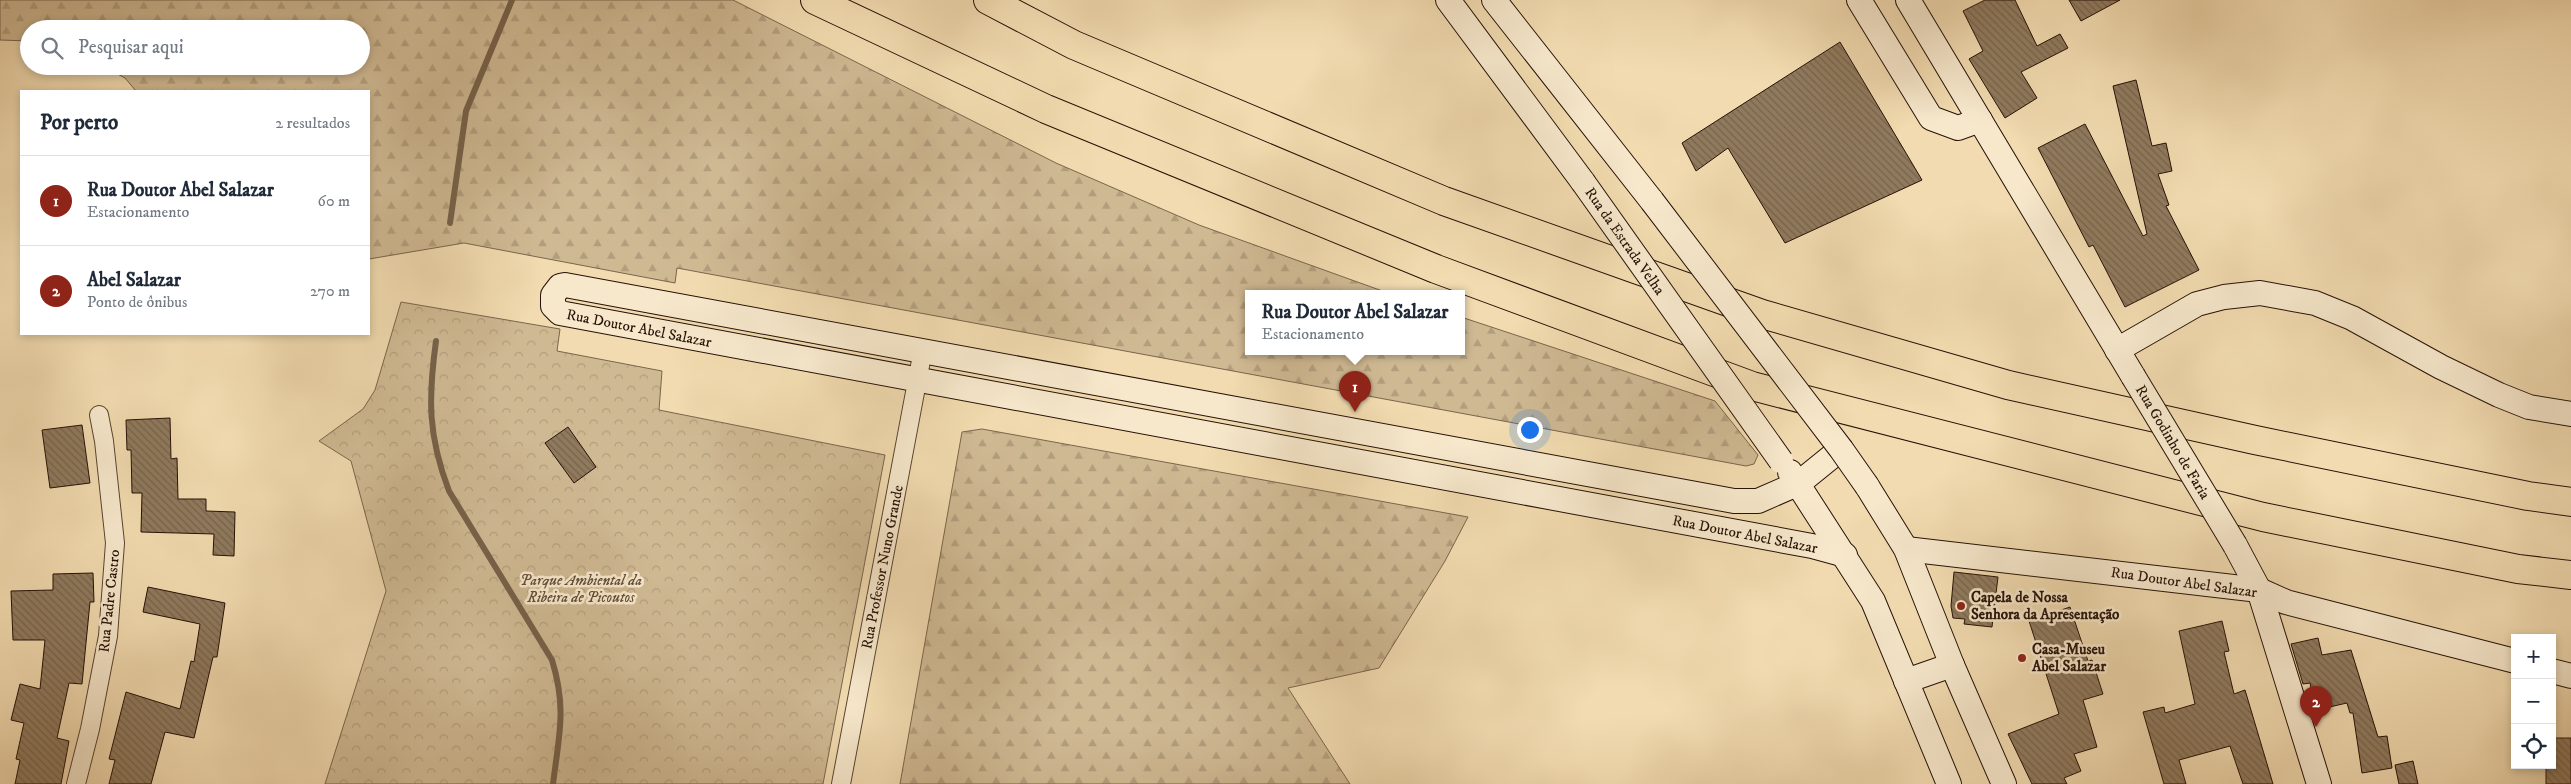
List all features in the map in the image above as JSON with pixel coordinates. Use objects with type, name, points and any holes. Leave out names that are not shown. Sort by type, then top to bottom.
[{"type":"highway","points":[[815,0],[1055,112],[1436,269],[1752,386],[2263,517],[2518,569],[2571,576]]},
{"type":"highway","points":[[988,0],[1074,45],[1444,201],[1762,314],[2008,385],[2256,440],[2528,496],[2571,502]]},
{"type":"street","name":"Rua da Estrada Velha","points":[[1448,0],[1583,182],[1781,460],[1806,477],[1845,555],[1873,601],[1949,784]]},
{"type":"street","points":[[1494,0],[1652,201],[1841,449],[1867,486],[1906,549],[1952,665],[2004,784]]},
{"type":"street","points":[[1859,0],[1931,118],[1958,128],[1980,120]]},
{"type":"street","name":"Rua Godinho de Faria","points":[[1908,0],[2235,544],[2259,590],[2319,784]]},
{"type":"street","name":"Rua Doutor Abel Salazar","points":[[1806,477],[1758,501],[1734,502],[565,285],[555,290],[552,295],[553,306],[560,313],[1812,546],[1845,555]]},
{"type":"street","points":[[2117,350],[2197,304],[2224,297],[2260,293],[2322,306],[2352,318],[2442,368],[2499,396],[2529,407],[2571,414]]},
{"type":"street","name":"Rua Professor Nuno Grande","points":[[841,784],[923,350]]},
{"type":"street","name":"Rua Padre Castro","points":[[76,784],[90,729],[108,636],[116,543],[104,441],[99,415]]},
{"type":"street","points":[[1806,477],[1841,449]]},
{"type":"street","name":"Rua Doutor Abel Salazar","points":[[1906,549],[1924,549],[2259,590],[2286,602],[2511,659]]},
{"type":"street","points":[[1906,681],[1952,665]]},
{"type":"street","points":[[2556,672],[2571,676]]},
{"type":"green space","points":[[0,0],[733,0],[1056,163],[1199,225],[1380,290],[1245,290],[1245,355],[1465,355],[1465,318],[1715,401],[1758,455],[1754,464],[1746,466],[677,268],[675,283],[464,243],[370,259],[370,90],[135,90],[125,78],[120,75],[370,75],[370,20],[20,20],[20,41],[0,40]]},
{"type":"green space","name":"Parque Ambiental da Ribeira de Picoutos","points":[[401,302],[560,329],[557,351],[662,371],[659,410],[885,455],[823,784],[325,784],[386,591],[351,461],[319,441],[363,409],[375,390]]},
{"type":"green space","points":[[982,429],[1468,517],[1445,561],[1379,668],[1288,688],[1350,784],[900,784],[962,432]]},
{"type":"building","points":[[1985,0],[2015,0],[2037,46],[2060,34],[2068,48],[2021,72],[2037,98],[2005,118],[1969,59],[1983,51],[1963,11]]},
{"type":"building","points":[[2069,0],[2120,0],[2081,21]]},
{"type":"building","points":[[1840,42],[1922,180],[1785,243],[1728,148],[1696,171],[1682,143]]},
{"type":"building","points":[[2136,80],[2152,146],[2166,143],[2172,171],[2158,174],[2169,205],[2166,206],[2199,270],[2125,307],[2093,245],[2089,247],[2038,148],[2085,124],[2143,236],[2147,234],[2113,86]]},
{"type":"building","points":[[170,418],[171,459],[177,458],[178,499],[206,499],[206,511],[235,512],[234,556],[213,555],[214,534],[141,532],[142,493],[132,493],[131,450],[127,450],[126,420]]},
{"type":"building","points":[[82,425],[90,483],[50,488],[42,430]]},
{"type":"building","points":[[568,427],[596,467],[574,483],[545,443]]},
{"type":"building","points":[[1954,572],[1998,577],[1992,627],[1964,624],[1965,619],[1953,618],[1951,606]]},
{"type":"building","points":[[93,573],[94,602],[90,602],[82,684],[69,683],[57,738],[69,741],[61,784],[15,784],[20,760],[16,759],[24,723],[11,720],[20,684],[40,689],[45,640],[13,640],[11,591],[53,590],[53,574]]},
{"type":"building","points":[[148,587],[225,603],[217,657],[213,657],[194,738],[165,732],[151,784],[109,784],[115,760],[109,759],[126,692],[180,709],[191,661],[194,662],[200,624],[143,612]]},
{"type":"building","points":[[2070,607],[2088,661],[2092,660],[2103,694],[2083,700],[2097,747],[2074,754],[2081,771],[2064,778],[2067,784],[2032,784],[2008,734],[2059,714],[2029,621]]},
{"type":"building","points":[[2222,621],[2229,651],[2224,652],[2234,694],[2245,690],[2273,784],[2243,784],[2230,746],[2179,760],[2186,784],[2164,784],[2143,712],[2164,707],[2165,713],[2195,704],[2179,631]]},
{"type":"building","points":[[2318,638],[2322,655],[2351,650],[2378,737],[2387,736],[2392,768],[2362,773],[2353,713],[2350,713],[2347,703],[2316,710],[2310,683],[2303,684],[2291,644]]},
{"type":"building","points":[[2556,738],[2571,738],[2571,784],[2546,784],[2546,769],[2556,769]]},
{"type":"building","points":[[2413,761],[2418,784],[2399,784],[2395,765]]},
{"type":"waterway","points":[[450,223],[466,111],[512,0]]},
{"type":"waterway","points":[[436,341],[431,399],[432,417],[437,453],[449,491],[552,660],[557,677],[560,722],[553,784]]},
{"type":"place","name":"Rua Doutor Abel Salazar","points":[[1355,412]]},
{"type":"place","name":"Capela de Nossa Senhora da Apresentação","points":[[1961,606]]},
{"type":"place","name":"Casa-Museu Abel Salazar","points":[[2022,658]]},
{"type":"place","name":"Abel Salazar","points":[[2316,727]]}]
